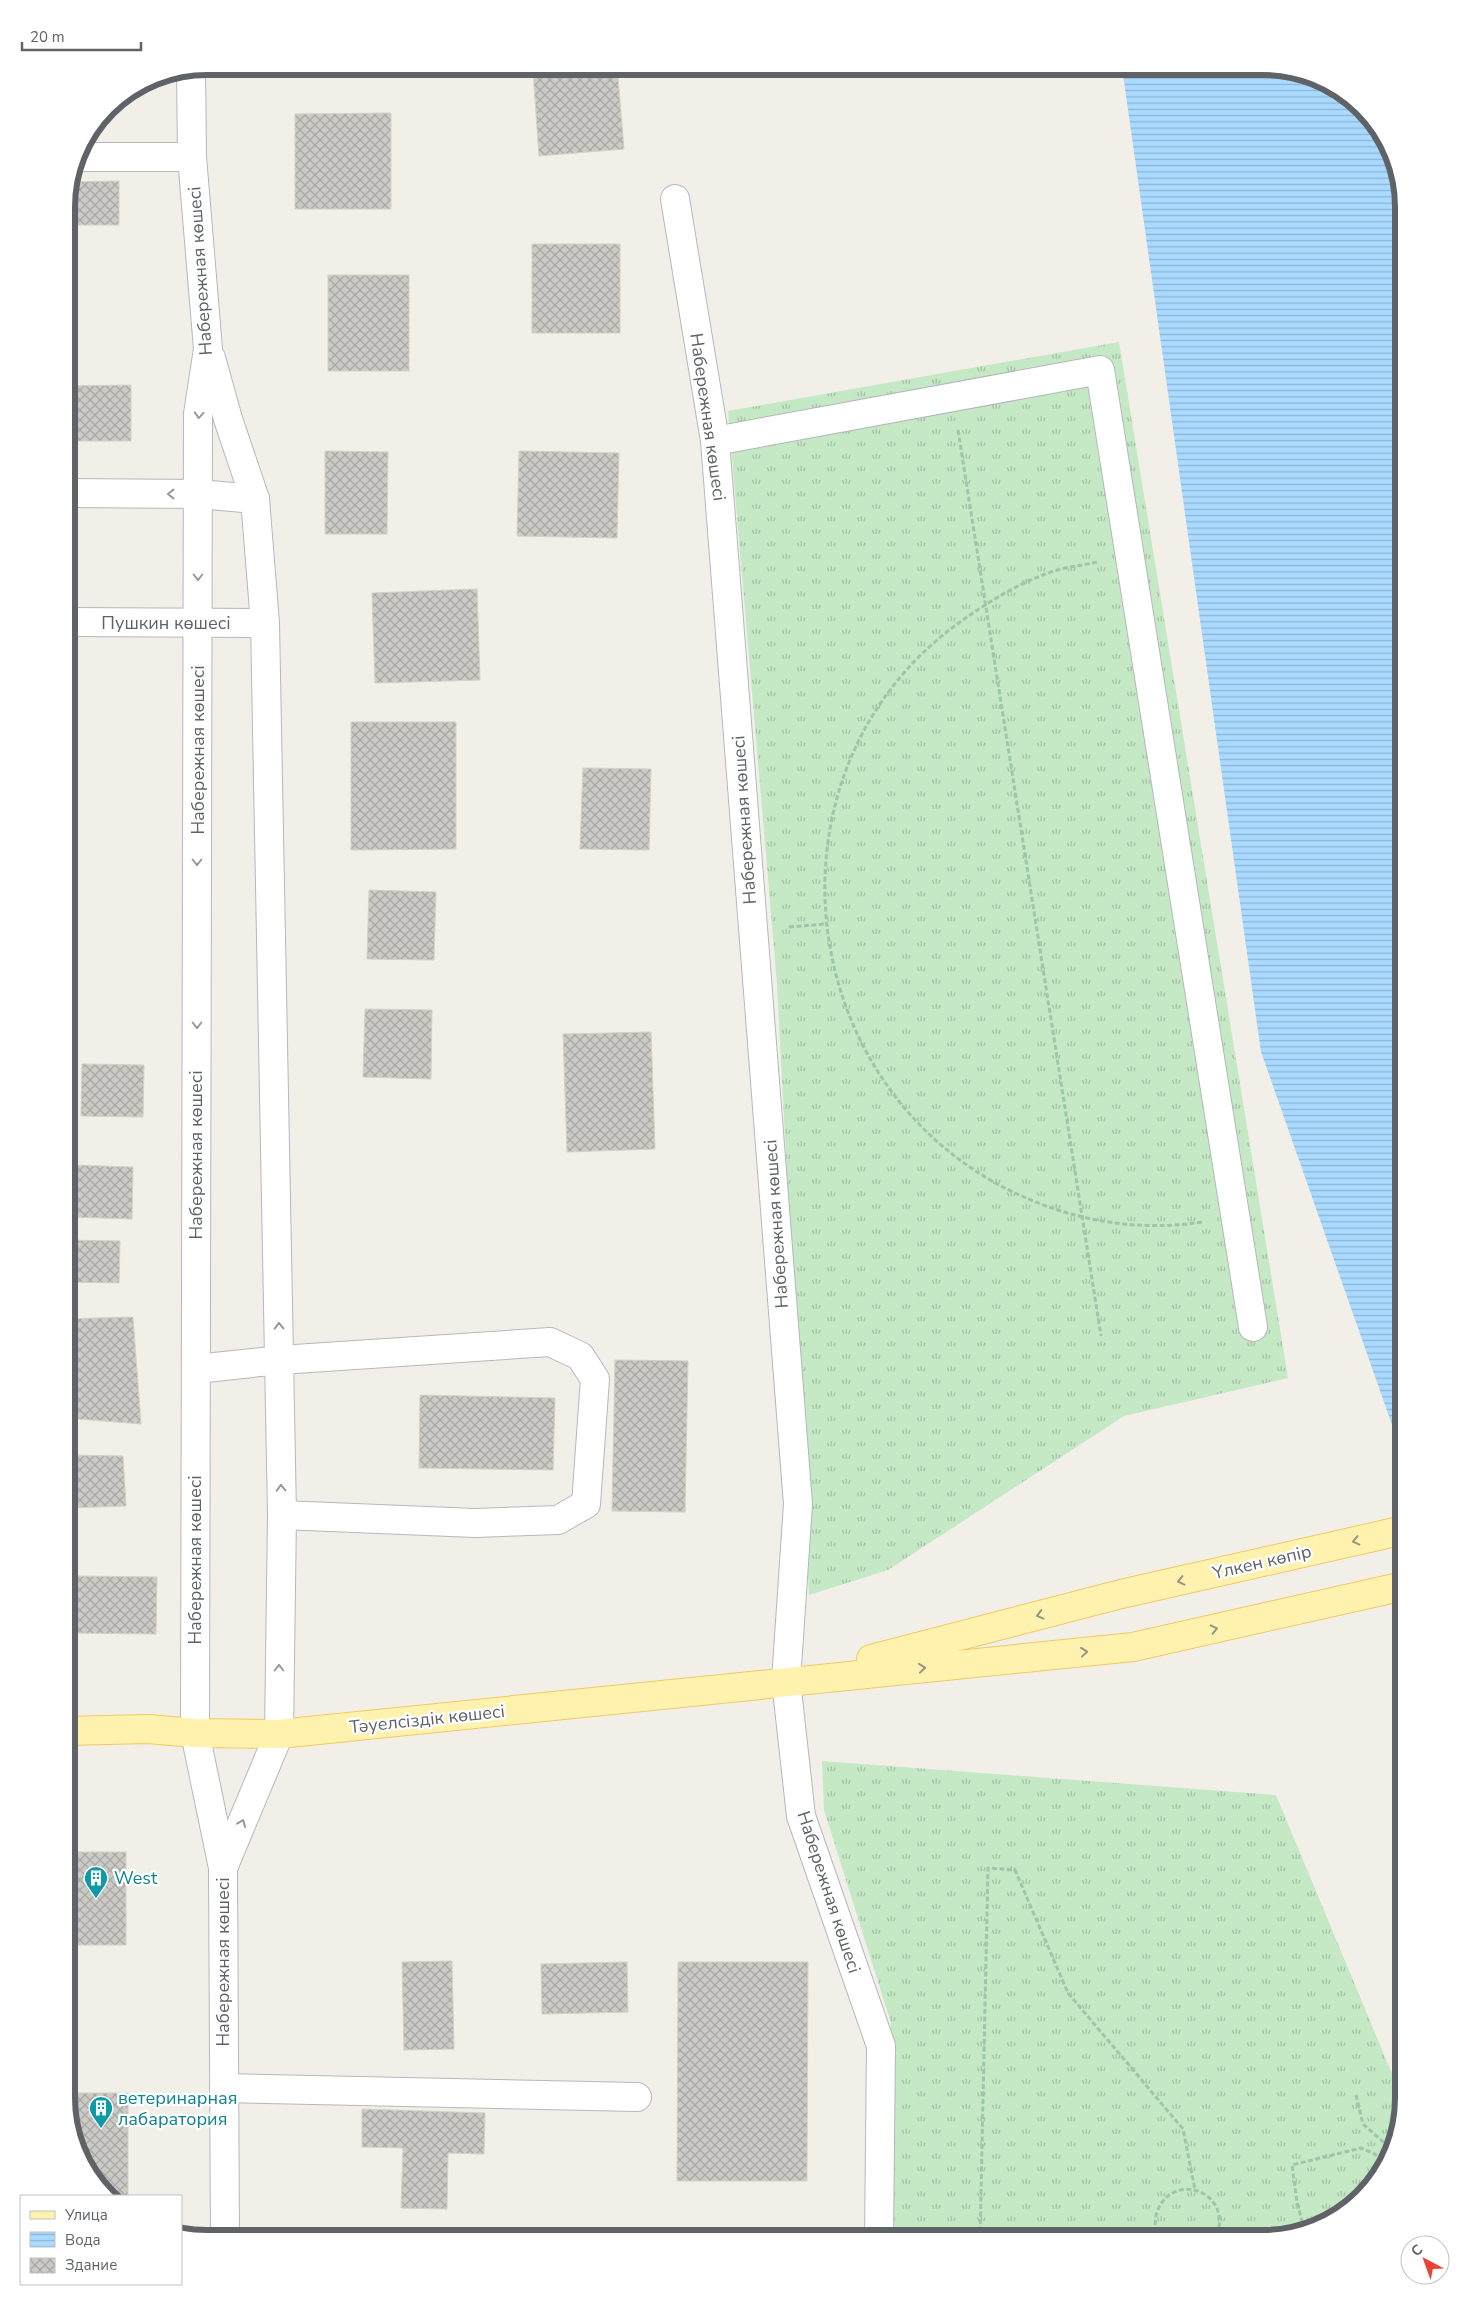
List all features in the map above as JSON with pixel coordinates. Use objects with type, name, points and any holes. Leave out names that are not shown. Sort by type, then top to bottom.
[{"type":"main road","name":"Үлкен көпір","points":[[786,1681],[1121,1594],[1395,1532]]},
{"type":"main road","points":[[786,1681],[1133,1647],[1395,1588]]},
{"type":"main road","name":"Тәуелсіздік көшесі","points":[[75,1731],[148,1729],[195,1733],[280,1734],[786,1681]]},
{"type":"street","name":"Набережная көшесі","points":[[190,76],[192,157],[208,350],[198,414],[195,1733],[223,1868],[224,2230]]},
{"type":"street","points":[[85,157],[192,157]]},
{"type":"street","name":"Набережная көшесі","points":[[675,198],[715,441],[798,1504],[786,1681],[801,1816],[880,2046],[879,2230]]},
{"type":"street","points":[[208,350],[254,499],[265,623],[282,1515],[280,1734],[223,1868]]},
{"type":"street","points":[[715,441],[1100,370],[1253,1327]]},
{"type":"street","points":[[75,493],[198,494],[254,499]]},
{"type":"street","name":"Пушкин көшесі","points":[[75,622],[265,623]]},
{"type":"street","points":[[196,1369],[280,1360],[550,1342],[580,1356],[595,1379],[586,1504],[558,1520],[475,1523],[282,1515]]},
{"type":"street","points":[[224,2088],[637,2097]]},
{"type":"path","points":[[953,397],[1101,1336]]},
{"type":"path","points":[[1130,556],[1060,570],[1018,586],[986,604],[940,636],[908,669],[880,705],[857,745],[840,788],[829,833],[824,878],[825,924],[833,970],[847,1013],[866,1055],[891,1093],[921,1128],[956,1158],[994,1183],[1036,1203],[1083,1218],[1124,1225],[1170,1227],[1235,1218]]},
{"type":"path","points":[[980,2230],[988,1868],[1015,1870],[1068,1993],[1183,2129],[1196,2190]]},
{"type":"path","points":[[1356,2095],[1363,2124],[1386,2145]]},
{"type":"path","points":[[1304,2224],[1297,2202],[1292,2165],[1361,2148],[1375,2154],[1380,2159]]},
{"type":"path","points":[[1157,2230],[1155,2216],[1159,2205],[1166,2197],[1175,2192],[1196,2190],[1205,2194],[1218,2210],[1218,2230]]},
{"type":"green space","points":[[1119,342],[1288,1378],[1124,1416],[888,1570],[809,1595],[777,984],[728,411]]},
{"type":"green space","points":[[822,1761],[1276,1795],[1395,2081],[1394,2115],[1391,2132],[1385,2149],[1368,2178],[1336,2208],[1314,2220],[1280,2229],[882,2230],[891,2023],[824,1810]]},
{"type":"water","points":[[1123,75],[1272,75],[1305,82],[1336,97],[1362,120],[1373,134],[1381,149],[1392,181],[1395,198],[1395,1433],[1261,1052]]},
{"type":"building","points":[[533,75],[618,75],[624,149],[539,156]]},
{"type":"building","points":[[391,113],[391,209],[295,209],[295,114]]},
{"type":"building","points":[[119,181],[119,225],[75,225],[75,198],[78,182]]},
{"type":"building","points":[[532,244],[620,244],[620,333],[532,333]]},
{"type":"building","points":[[328,275],[409,275],[409,371],[328,371]]},
{"type":"building","points":[[131,385],[131,441],[75,441],[75,386]]},
{"type":"building","points":[[325,451],[388,452],[387,534],[325,534]]},
{"type":"building","points":[[519,451],[619,453],[617,538],[517,536]]},
{"type":"building","points":[[477,589],[480,680],[375,683],[372,593]]},
{"type":"building","points":[[351,722],[456,722],[456,849],[351,850]]},
{"type":"building","points":[[583,768],[651,769],[649,850],[580,849]]},
{"type":"building","points":[[369,890],[436,892],[434,960],[367,959]]},
{"type":"building","points":[[365,1009],[432,1010],[431,1079],[363,1077]]},
{"type":"building","points":[[651,1032],[655,1149],[567,1152],[563,1034]]},
{"type":"building","points":[[82,1064],[144,1065],[143,1117],[81,1116]]},
{"type":"building","points":[[75,1165],[133,1167],[132,1219],[75,1217]]},
{"type":"building","points":[[75,1240],[120,1241],[119,1283],[75,1282]]},
{"type":"building","points":[[133,1317],[141,1424],[75,1419],[75,1319]]},
{"type":"building","points":[[615,1360],[688,1361],[685,1512],[612,1511]]},
{"type":"building","points":[[420,1395],[555,1398],[553,1470],[419,1468]]},
{"type":"building","points":[[75,1455],[123,1456],[126,1506],[75,1508]]},
{"type":"building","points":[[75,1576],[157,1577],[156,1634],[75,1633]]},
{"type":"building","name":"West","points":[[75,1852],[126,1852],[126,1945],[75,1945]]},
{"type":"building","points":[[452,1961],[454,2049],[404,2050],[402,1962]]},
{"type":"building","points":[[627,1962],[628,2012],[542,2014],[541,1964]]},
{"type":"building","points":[[678,1962],[808,1962],[807,2181],[677,2181]]},
{"type":"building","name":"ветеринарная лабаратория","points":[[75,2093],[128,2093],[128,2195],[118,2195],[97,2171],[82,2140],[75,2107]]},
{"type":"building","points":[[362,2109],[485,2113],[484,2154],[448,2153],[447,2209],[401,2208],[403,2148],[362,2147]]},
{"type":"place","name":"West","points":[[96,1899]]},
{"type":"place","name":"ветеринарная лабаратория","points":[[101,2129]]}]
